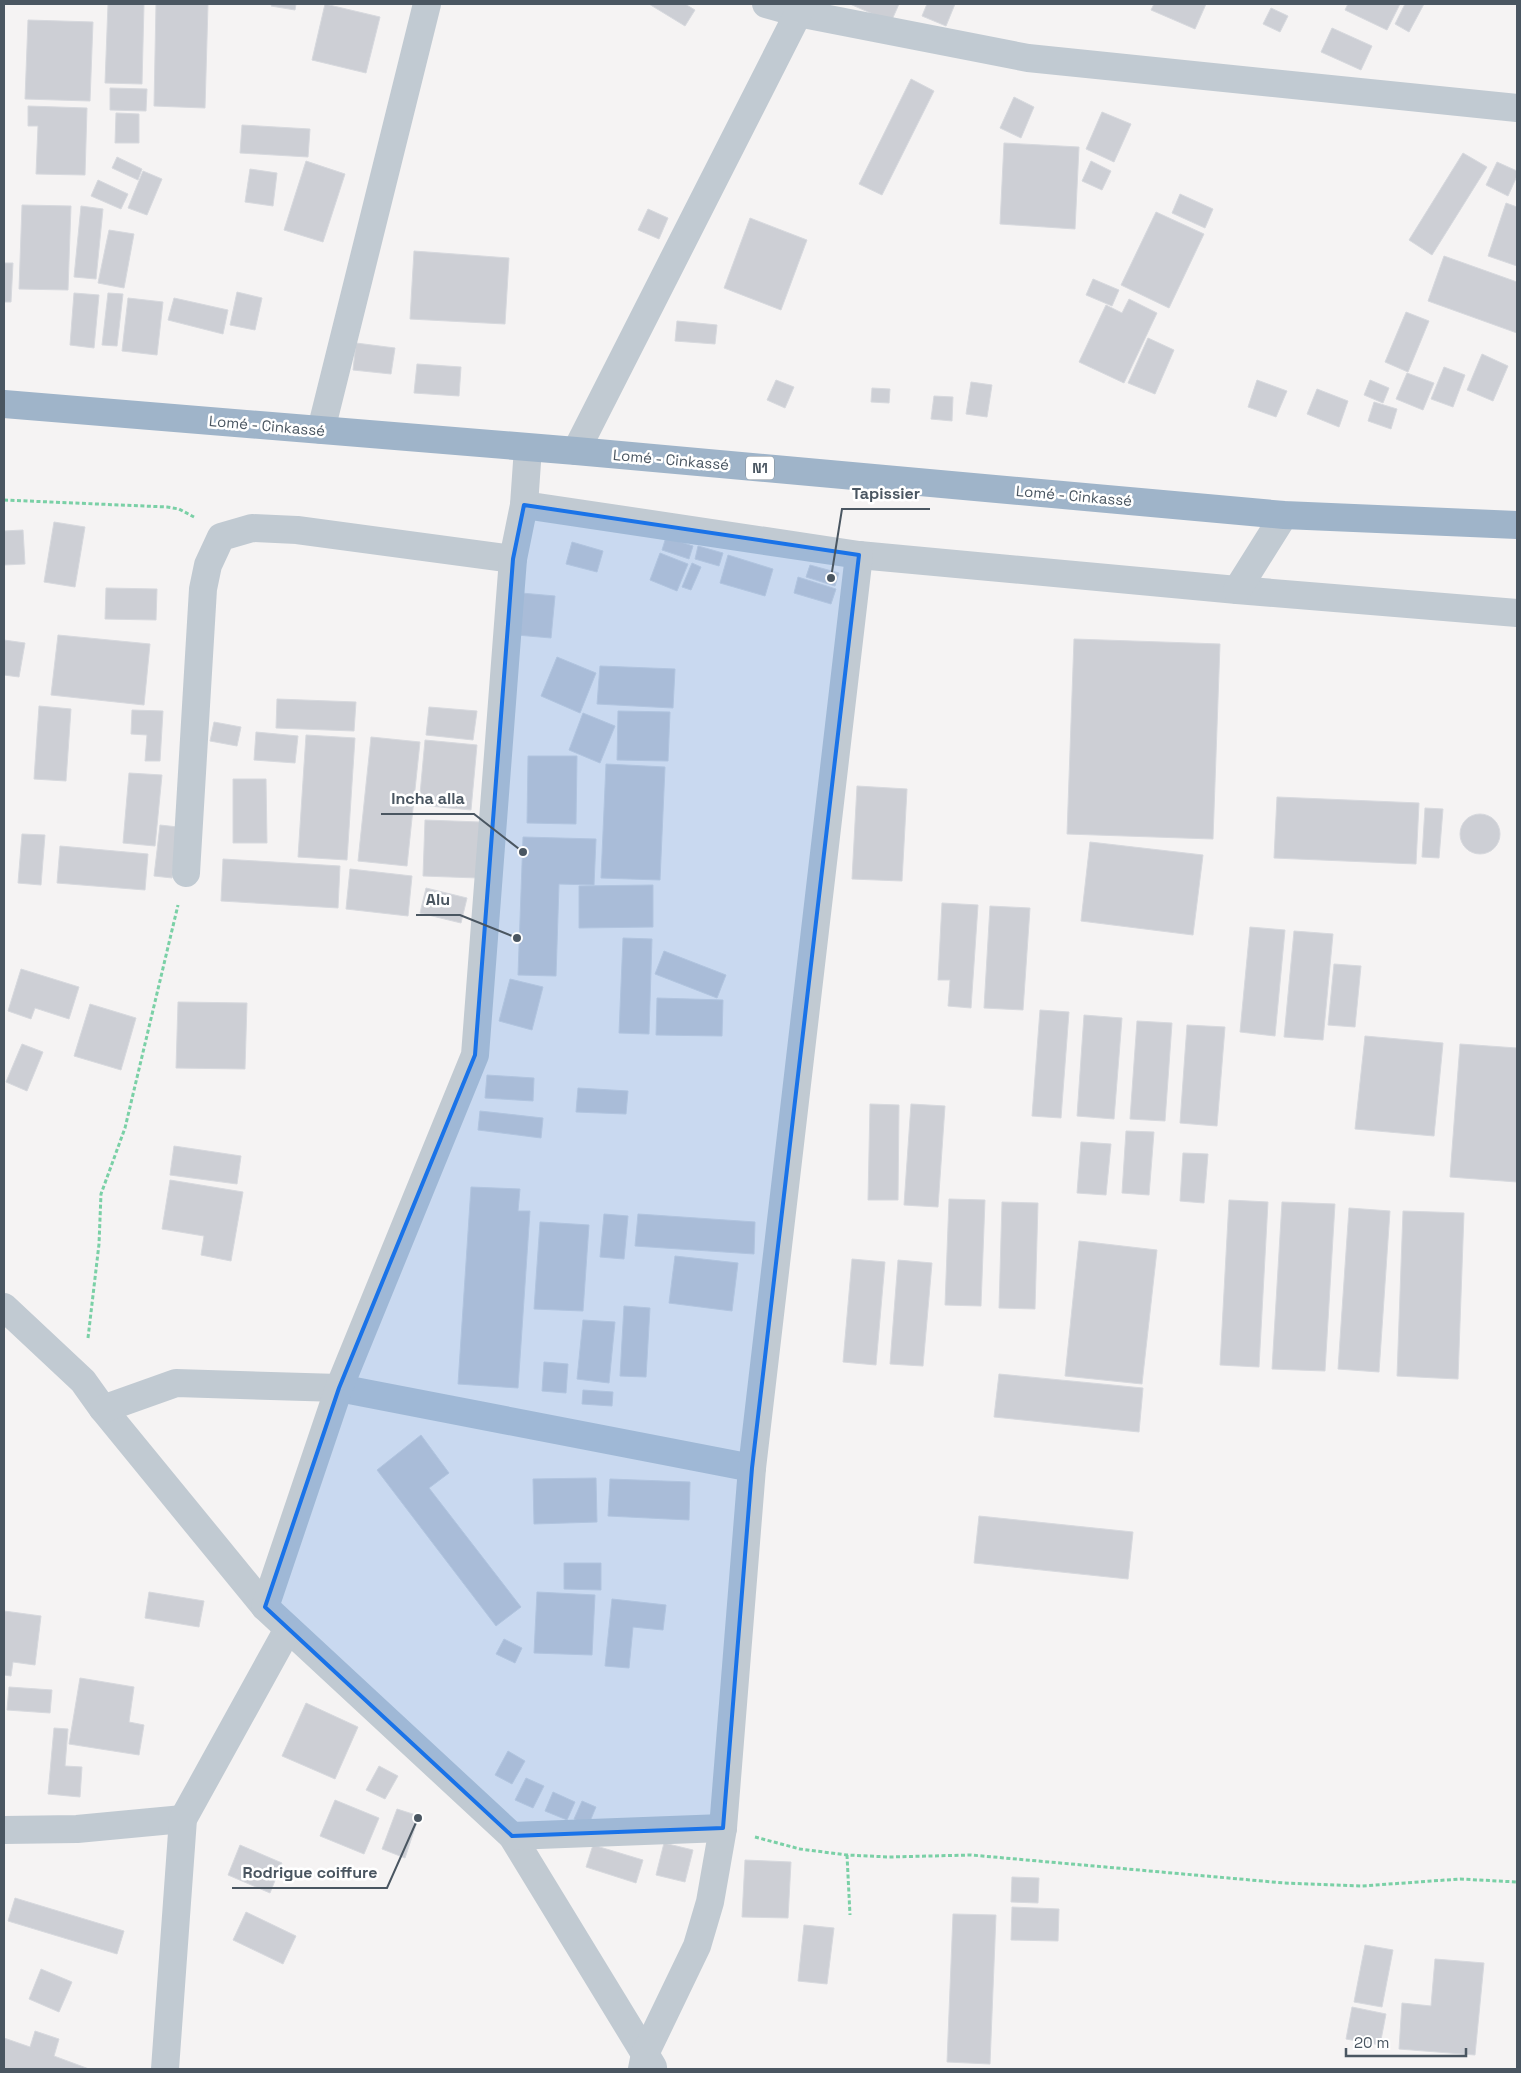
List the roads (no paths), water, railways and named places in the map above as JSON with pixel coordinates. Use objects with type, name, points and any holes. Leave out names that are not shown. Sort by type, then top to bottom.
[{"type":"highway","name":"Lomé - Cinkassé","points":[[4,404],[576,451],[1284,516],[1517,525]]},
{"type":"street","points":[[321,430],[427,4]]},
{"type":"street","points":[[766,4],[800,9],[1028,58],[1517,108]]},
{"type":"street","points":[[576,451],[800,9]]},
{"type":"street","points":[[265,1607],[340,1388],[475,1055],[513,559],[524,505],[528,448]]},
{"type":"street","points":[[524,505],[859,555],[1237,590],[1517,613]]},
{"type":"street","points":[[1237,590],[1284,516]]},
{"type":"street","points":[[186,873],[202,590],[208,565],[221,536],[252,528],[297,530],[513,559]]},
{"type":"street","points":[[647,2064],[697,1946],[710,1902],[724,1828],[752,1468],[859,555]]},
{"type":"street","points":[[4,1307],[83,1381],[265,1607],[512,1836],[647,2064]]},
{"type":"street","points":[[103,1408],[176,1383],[340,1388],[752,1468]]},
{"type":"street","points":[[165,2069],[183,1819],[288,1630]]},
{"type":"street","points":[[4,1830],[77,1829],[183,1819]]},
{"type":"street","points":[[512,1836],[724,1828]]},
{"type":"place","name":"Tapissier","points":[[831,578]]},
{"type":"place","name":"Incha alla","points":[[523,852]]},
{"type":"place","name":"Alu","points":[[517,938]]},
{"type":"place","name":"Rodrigue coiffure","points":[[418,1818]]}]
